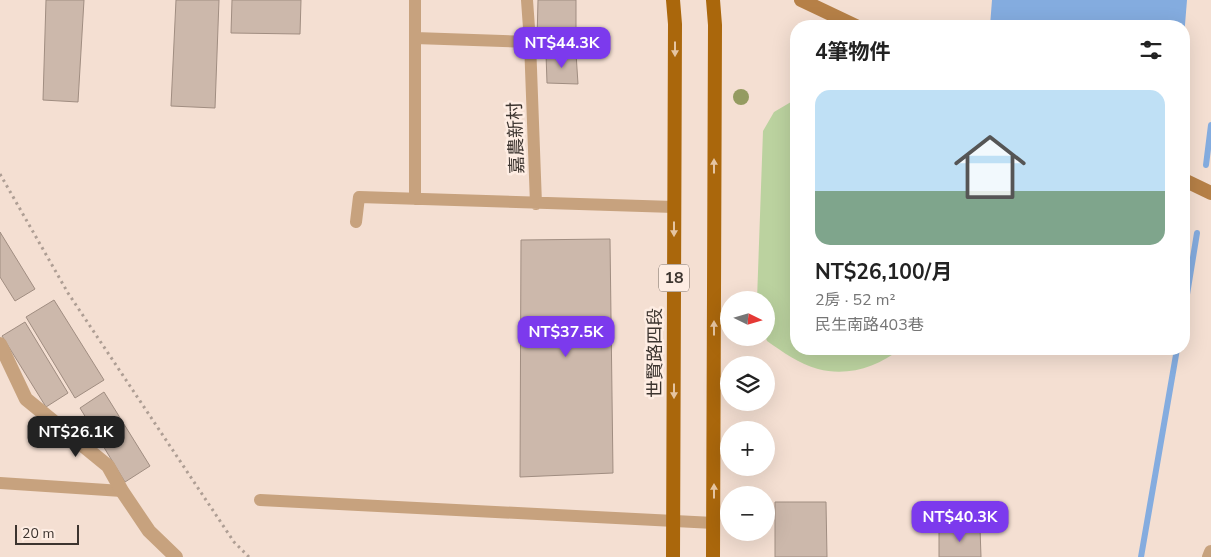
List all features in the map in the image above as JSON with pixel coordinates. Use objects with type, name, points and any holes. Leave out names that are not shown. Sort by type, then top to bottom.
[{"type":"main road","name":"世賢路四段","points":[[673,0],[673,557]]},
{"type":"main road","name":"18","points":[[713,0],[715,25],[713,557]]},
{"type":"main road","points":[[800,0],[843,20]]},
{"type":"main road","points":[[1190,183],[1211,192]]},
{"type":"street","points":[[0,344],[26,399],[108,466],[149,532],[176,557]]},
{"type":"street","points":[[1209,557],[1211,552]]},
{"type":"lane","points":[[415,0],[415,199]]},
{"type":"lane","name":"嘉農新村","points":[[527,0],[536,204]]},
{"type":"lane","points":[[415,38],[530,42]]},
{"type":"lane","points":[[356,222],[359,197],[674,207]]},
{"type":"lane","points":[[0,483],[122,491]]},
{"type":"lane","points":[[260,500],[714,524]]},
{"type":"path","points":[[0,174],[68,292],[234,542],[249,557]]},
{"type":"green space","points":[[790,103],[790,355],[891,355],[882,361],[862,369],[840,372],[829,371],[811,367],[798,361],[774,346],[775,291],[757,291],[763,131],[774,112]]},
{"type":"water","points":[[992,0],[1187,0],[1185,20],[990,20]]},
{"type":"building","points":[[46,0],[84,0],[78,102],[43,100]]},
{"type":"building","points":[[176,0],[219,0],[215,108],[171,106]]},
{"type":"building","points":[[232,0],[301,0],[300,34],[231,33]]},
{"type":"building","points":[[538,0],[576,0],[576,38],[537,40]]},
{"type":"building","points":[[576,53],[578,84],[547,83],[546,54]]},
{"type":"building","points":[[0,232],[35,289],[15,301],[0,277]]},
{"type":"building","points":[[610,239],[613,473],[520,477],[521,240]]},
{"type":"building","points":[[54,300],[104,380],[75,398],[26,317]]},
{"type":"building","points":[[25,322],[68,393],[46,407],[2,336]]},
{"type":"building","points":[[104,392],[150,466],[125,482],[80,408]]},
{"type":"building","points":[[775,502],[826,502],[827,557],[775,557]]},
{"type":"building","points":[[980,528],[981,557],[939,557],[939,529]]},
{"type":"waterway","points":[[1206,165],[1211,125]]},
{"type":"waterway","points":[[1190,276],[1197,233]]},
{"type":"waterway","points":[[1141,557],[1176,355]]}]
